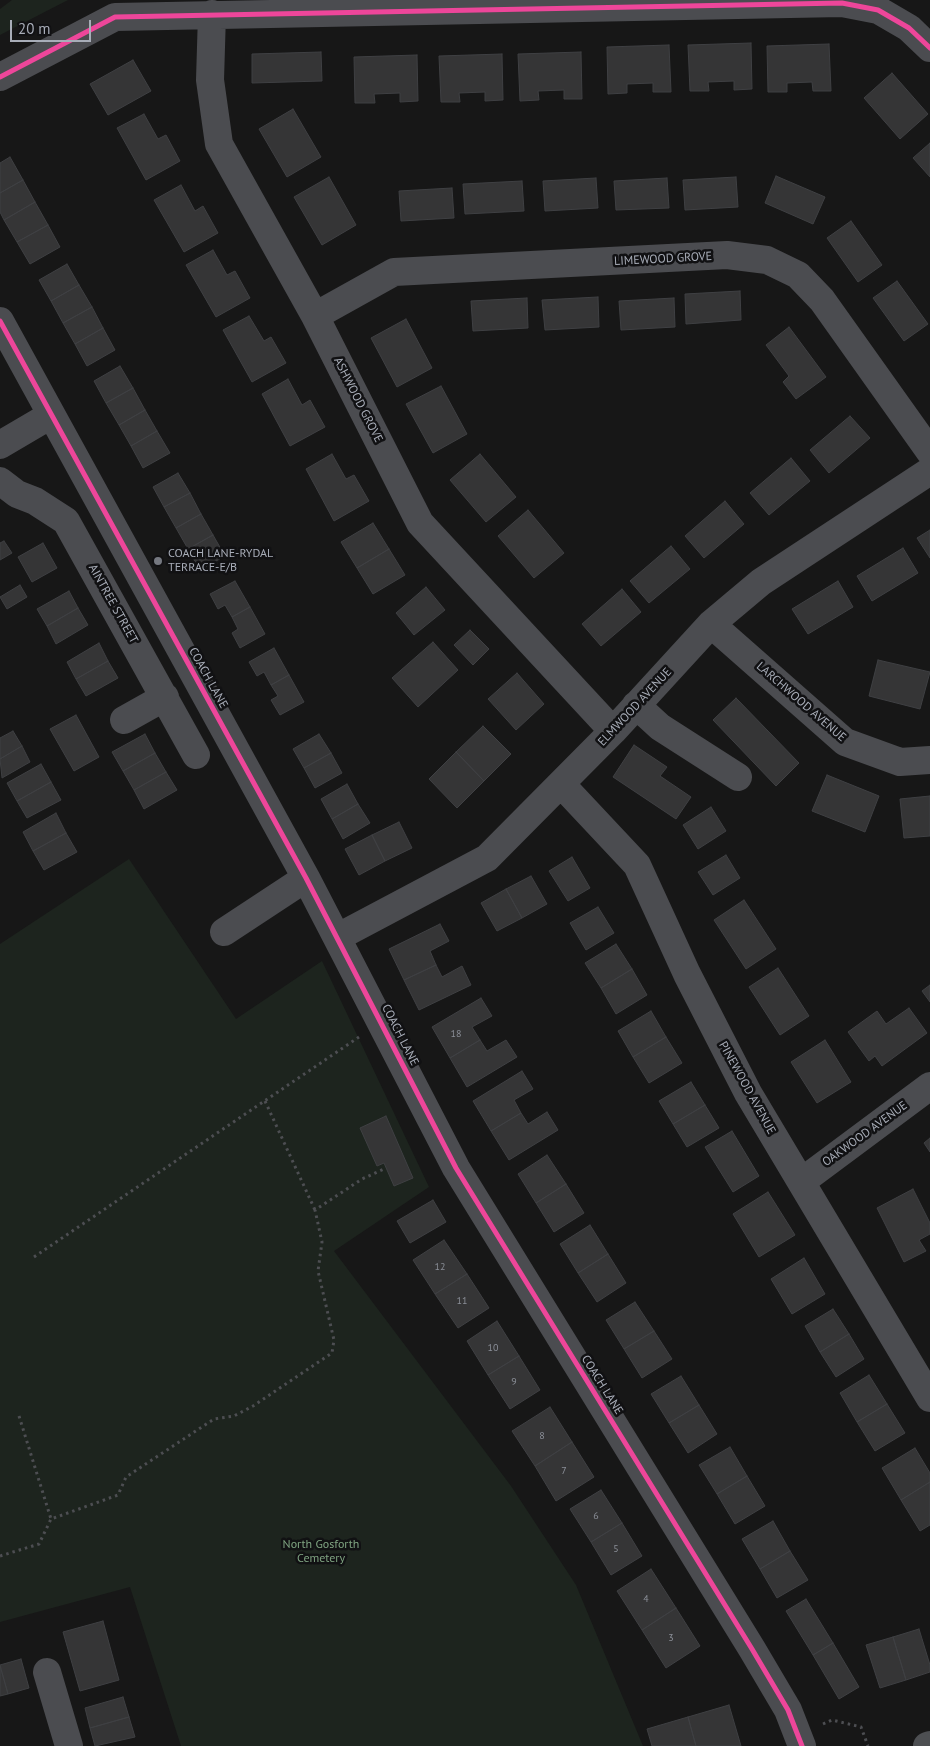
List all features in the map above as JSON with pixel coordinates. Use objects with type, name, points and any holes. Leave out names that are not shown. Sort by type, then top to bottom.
[{"type":"street","points":[[0,77],[114,16],[842,3],[878,10],[909,28],[930,48]]},
{"type":"street","name":"ASHWOOD GROVE","points":[[212,14],[210,80],[219,144],[315,316],[420,522],[613,731]]},
{"type":"street","name":"LIMEWOOD GROVE","points":[[315,316],[394,272],[727,255],[767,260],[798,276],[822,300],[930,452]]},
{"type":"street","name":"COACH LANE","points":[[0,321],[306,878],[456,1168],[752,1649],[788,1710],[802,1746]]},
{"type":"street","points":[[0,445],[51,415]]},
{"type":"street","name":"ELMWOOD AVENUE","points":[[338,938],[487,858],[613,731],[711,624],[761,582],[930,471]]},
{"type":"street","name":"AINTREE STREET","points":[[0,481],[17,494],[35,501],[66,521],[196,755]]},
{"type":"street","name":"LARCHWOOD AVENUE","points":[[711,624],[845,742],[900,762],[930,760]]},
{"type":"street","points":[[124,720],[165,698]]},
{"type":"street","points":[[636,705],[660,726],[738,777]]},
{"type":"street","name":"PINEWOOD AVENUE","points":[[561,784],[638,865],[686,974],[748,1093],[801,1182],[926,1380]]},
{"type":"street","points":[[224,932],[306,878]]},
{"type":"street","name":"OAKWOOD AVENUE","points":[[801,1182],[930,1086]]},
{"type":"street","points":[[47,1672],[64,1745]]},
{"type":"path","points":[[34,1257],[382,1022]]},
{"type":"path","points":[[51,1519],[118,1495],[126,1477],[214,1419],[234,1416],[253,1406],[332,1353],[334,1340],[318,1271],[322,1242],[316,1210],[265,1101]]},
{"type":"path","points":[[316,1210],[362,1179],[386,1168]]},
{"type":"path","points":[[0,1556],[39,1544],[51,1519],[19,1416]]},
{"type":"green space","points":[[12,0],[68,0],[0,35],[0,9]]},
{"type":"green space","name":"North Gosforth Cemetery","points":[[129,859],[236,1019],[322,961],[429,1187],[334,1251],[511,1486],[576,1585],[643,1746],[181,1746],[130,1587],[0,1622],[0,944]]},
{"type":"building","points":[[751,43],[752,89],[734,90],[734,81],[708,82],[709,91],[690,91],[688,45]]},
{"type":"building","points":[[829,44],[831,91],[813,91],[812,82],[787,83],[787,92],[768,92],[767,46]]},
{"type":"building","points":[[669,45],[671,92],[653,92],[653,83],[627,84],[627,93],[608,94],[607,47]]},
{"type":"building","points":[[321,52],[322,81],[252,83],[252,54]]},
{"type":"building","points":[[581,52],[582,99],[564,99],[564,90],[538,91],[539,100],[520,101],[518,54]]},
{"type":"building","points":[[502,54],[503,100],[485,101],[485,92],[459,93],[460,102],[441,102],[439,56]]},
{"type":"building","points":[[417,55],[418,101],[400,102],[400,93],[374,94],[375,103],[355,103],[354,57]]},
{"type":"building","points":[[133,60],[151,91],[108,115],[90,84]]},
{"type":"building","points":[[892,73],[928,114],[900,139],[864,98]]},
{"type":"building","points":[[293,109],[321,157],[287,177],[259,129]]},
{"type":"building","points":[[144,114],[158,139],[166,135],[180,161],[146,180],[117,128]]},
{"type":"building","points":[[930,143],[930,177],[913,158]]},
{"type":"building","points":[[10,157],[23,180],[0,193],[0,163]]},
{"type":"building","points":[[776,176],[825,197],[813,224],[765,203]]},
{"type":"building","points":[[329,177],[356,225],[322,245],[294,197]]},
{"type":"building","points":[[736,177],[738,207],[685,210],[683,180]]},
{"type":"building","points":[[596,178],[598,208],[545,211],[543,181]]},
{"type":"building","points":[[667,178],[669,208],[616,210],[614,181]]},
{"type":"building","points":[[23,180],[35,202],[4,220],[0,212],[0,193]]},
{"type":"building","points":[[522,181],[524,211],[465,214],[463,184]]},
{"type":"building","points":[[181,185],[195,211],[203,206],[218,233],[184,252],[154,200]]},
{"type":"building","points":[[452,188],[454,218],[401,221],[399,191]]},
{"type":"building","points":[[35,202],[48,225],[17,242],[4,220]]},
{"type":"building","points":[[851,221],[882,265],[858,282],[827,238]]},
{"type":"building","points":[[48,225],[60,247],[30,264],[17,242]]},
{"type":"building","points":[[213,250],[227,275],[235,271],[250,298],[216,317],[186,265]]},
{"type":"building","points":[[67,264],[79,285],[51,301],[39,280]]},
{"type":"building","points":[[897,281],[928,324],[904,341],[873,298]]},
{"type":"building","points":[[79,285],[92,307],[63,323],[51,301]]},
{"type":"building","points":[[740,291],[741,320],[686,324],[685,294]]},
{"type":"building","points":[[598,297],[599,327],[545,330],[542,300]]},
{"type":"building","points":[[527,298],[528,328],[473,331],[471,301]]},
{"type":"building","points":[[674,298],[675,327],[621,330],[619,301]]},
{"type":"building","points":[[92,307],[103,328],[75,344],[63,323]]},
{"type":"building","points":[[249,316],[264,341],[271,337],[286,363],[252,382],[223,330]]},
{"type":"building","points":[[406,319],[432,368],[397,387],[371,338]]},
{"type":"building","points":[[789,327],[826,377],[796,399],[783,382],[789,376],[766,345]]},
{"type":"building","points":[[103,328],[115,350],[87,366],[75,344]]},
{"type":"building","points":[[120,366],[133,388],[106,403],[94,381]]},
{"type":"building","points":[[288,379],[302,405],[310,400],[325,427],[290,446],[262,394]]},
{"type":"building","points":[[441,386],[467,434],[433,453],[406,404]]},
{"type":"building","points":[[133,388],[145,410],[119,425],[106,403]]},
{"type":"building","points":[[145,410],[157,431],[131,446],[119,425]]},
{"type":"building","points":[[850,416],[870,438],[829,473],[810,450]]},
{"type":"building","points":[[157,431],[170,453],[143,468],[131,446]]},
{"type":"building","points":[[332,454],[346,479],[354,475],[369,501],[334,521],[306,469]]},
{"type":"building","points":[[480,454],[516,497],[486,522],[450,480]]},
{"type":"building","points":[[791,458],[810,481],[769,515],[750,493]]},
{"type":"building","points":[[178,473],[190,493],[164,507],[153,487]]},
{"type":"building","points":[[190,493],[201,514],[176,528],[164,507]]},
{"type":"building","points":[[725,501],[744,524],[704,558],[685,536]]},
{"type":"building","points":[[528,510],[564,553],[534,578],[498,536]]},
{"type":"building","points":[[201,514],[213,535],[188,549],[176,528]]},
{"type":"building","points":[[373,523],[389,549],[357,568],[341,542]]},
{"type":"building","points":[[930,530],[930,558],[917,538]]},
{"type":"building","points":[[213,535],[225,556],[200,570],[188,549]]},
{"type":"building","points":[[4,541],[12,553],[0,560],[0,543]]},
{"type":"building","points":[[43,543],[57,568],[32,582],[18,557]]},
{"type":"building","points":[[671,546],[690,569],[649,603],[630,581]]},
{"type":"building","points":[[903,548],[918,573],[872,601],[857,576]]},
{"type":"building","points":[[389,549],[405,575],[373,594],[357,568]]},
{"type":"building","points":[[235,581],[250,607],[232,617],[225,605],[218,609],[210,594]]},
{"type":"building","points":[[838,581],[853,607],[808,634],[792,609]]},
{"type":"building","points":[[20,585],[27,597],[7,609],[0,597]]},
{"type":"building","points":[[426,587],[445,610],[414,635],[396,613]]},
{"type":"building","points":[[622,589],[641,612],[601,646],[582,624]]},
{"type":"building","points":[[69,591],[78,608],[47,626],[37,609]]},
{"type":"building","points":[[250,607],[265,634],[240,648],[232,633],[238,629],[232,617]]},
{"type":"building","points":[[78,608],[88,625],[56,644],[47,626]]},
{"type":"building","points":[[470,630],[489,649],[473,665],[454,645]]},
{"type":"building","points":[[433,642],[458,670],[418,707],[392,678]]},
{"type":"building","points":[[99,643],[108,661],[76,679],[67,662]]},
{"type":"building","points":[[274,648],[289,675],[271,685],[264,672],[257,676],[249,662]]},
{"type":"building","points":[[878,660],[930,672],[920,709],[869,696]]},
{"type":"building","points":[[108,661],[118,678],[86,696],[76,679]]},
{"type":"building","points":[[517,673],[544,704],[516,730],[488,699]]},
{"type":"building","points":[[289,675],[304,702],[280,715],[271,700],[278,696],[271,685]]},
{"type":"building","points":[[736,698],[799,763],[776,786],[713,720]]},
{"type":"building","points":[[76,715],[99,757],[74,771],[50,729]]},
{"type":"building","points":[[483,726],[511,754],[484,781],[456,752]]},
{"type":"building","points":[[13,731],[22,746],[0,759],[0,738]]},
{"type":"building","points":[[145,734],[155,753],[123,771],[112,752]]},
{"type":"building","points":[[319,734],[331,753],[304,768],[293,749]]},
{"type":"building","points":[[634,745],[667,767],[660,776],[691,797],[676,819],[613,777]]},
{"type":"building","points":[[22,746],[30,762],[2,778],[0,759]]},
{"type":"building","points":[[456,752],[484,781],[457,808],[429,779]]},
{"type":"building","points":[[155,753],[166,772],[134,790],[123,771]]},
{"type":"building","points":[[331,753],[342,773],[315,788],[304,768]]},
{"type":"building","points":[[41,764],[51,782],[17,801],[7,783]]},
{"type":"building","points":[[166,772],[177,790],[144,809],[134,790]]},
{"type":"building","points":[[827,775],[879,796],[865,832],[812,811]]},
{"type":"building","points":[[51,782],[61,800],[27,818],[17,801]]},
{"type":"building","points":[[347,784],[358,804],[332,819],[321,799]]},
{"type":"building","points":[[930,796],[930,836],[904,838],[900,799]]},
{"type":"building","points":[[358,804],[370,823],[343,839],[332,819]]},
{"type":"building","points":[[711,807],[726,831],[698,849],[683,825]]},
{"type":"building","points":[[56,813],[66,833],[33,851],[23,832]]},
{"type":"building","points":[[399,822],[412,848],[385,861],[372,835]]},
{"type":"building","points":[[66,833],[77,852],[44,870],[33,851]]},
{"type":"building","points":[[372,835],[385,861],[359,875],[345,849]]},
{"type":"building","points":[[726,855],[740,878],[713,895],[698,872]]},
{"type":"building","points":[[572,857],[590,888],[568,901],[549,871]]},
{"type":"building","points":[[531,876],[547,904],[522,918],[506,889]]},
{"type":"building","points":[[506,889],[522,918],[497,931],[481,903]]},
{"type":"building","points":[[744,900],[776,949],[746,969],[714,920]]},
{"type":"building","points":[[598,907],[614,933],[586,950],[570,923]]},
{"type":"building","points":[[440,924],[449,941],[430,951],[436,965],[404,980],[389,949]]},
{"type":"building","points":[[616,944],[632,969],[601,988],[585,963]]},
{"type":"building","points":[[436,965],[442,977],[462,966],[471,985],[419,1010],[404,980]]},
{"type":"building","points":[[778,968],[809,1016],[780,1035],[749,987]]},
{"type":"building","points":[[632,969],[647,995],[616,1014],[601,988]]},
{"type":"building","points":[[930,985],[930,1002],[922,991]]},
{"type":"building","points":[[481,998],[492,1016],[472,1027],[480,1040],[450,1058],[432,1027]]},
{"type":"building","points":[[909,1008],[927,1033],[882,1066],[875,1056],[869,1061],[848,1032],[877,1011],[886,1024]]},
{"type":"building","points":[[651,1011],[666,1037],[633,1057],[618,1031]]},
{"type":"building","points":[[666,1037],[682,1063],[649,1083],[633,1057]]},
{"type":"building","points":[[480,1040],[487,1051],[506,1040],[517,1057],[467,1087],[450,1058]]},
{"type":"building","points":[[825,1040],[851,1082],[817,1103],[791,1062]]},
{"type":"building","points":[[522,1071],[533,1089],[514,1100],[521,1113],[491,1131],[473,1101]]},
{"type":"building","points":[[691,1082],[705,1105],[673,1124],[659,1101]]},
{"type":"building","points":[[705,1105],[719,1128],[687,1147],[673,1124]]},
{"type":"building","points":[[547,1112],[558,1130],[509,1160],[491,1131],[521,1113],[528,1124]]},
{"type":"building","points":[[386,1116],[413,1178],[394,1186],[384,1163],[377,1166],[360,1128]]},
{"type":"building","points":[[732,1131],[759,1176],[733,1192],[705,1147]]},
{"type":"building","points":[[930,1138],[930,1152],[924,1143]]},
{"type":"building","points":[[547,1155],[566,1184],[536,1203],[518,1174]]},
{"type":"building","points":[[566,1184],[584,1213],[554,1232],[536,1203]]},
{"type":"building","points":[[913,1189],[930,1223],[930,1234],[919,1240],[926,1251],[904,1262],[877,1208]]},
{"type":"building","points":[[768,1192],[795,1235],[759,1257],[733,1214]]},
{"type":"building","points":[[433,1200],[446,1222],[410,1243],[397,1221]]},
{"type":"building","points":[[590,1225],[608,1254],[578,1273],[560,1244]]},
{"type":"building","points":[[444,1240],[467,1274],[435,1294],[413,1260]]},
{"type":"building","points":[[608,1254],[626,1283],[597,1302],[578,1273]]},
{"type":"building","points":[[804,1258],[825,1294],[792,1314],[771,1279]]},
{"type":"building","points":[[467,1274],[489,1308],[458,1328],[435,1294]]},
{"type":"building","points":[[635,1302],[654,1331],[624,1349],[606,1320]]},
{"type":"building","points":[[833,1309],[849,1334],[820,1352],[805,1326]]},
{"type":"building","points":[[497,1321],[519,1356],[488,1375],[467,1341]]},
{"type":"building","points":[[654,1331],[672,1359],[642,1378],[624,1349]]},
{"type":"building","points":[[849,1334],[864,1359],[836,1377],[820,1352]]},
{"type":"building","points":[[519,1356],[540,1390],[510,1409],[488,1375]]},
{"type":"building","points":[[869,1375],[887,1404],[857,1422],[840,1393]]},
{"type":"building","points":[[681,1376],[699,1405],[669,1423],[651,1394]]},
{"type":"building","points":[[887,1404],[905,1433],[875,1451],[857,1422]]},
{"type":"building","points":[[699,1405],[717,1434],[688,1453],[669,1423]]},
{"type":"building","points":[[550,1407],[572,1442],[535,1466],[512,1431]]},
{"type":"building","points":[[572,1442],[594,1477],[556,1501],[535,1466]]},
{"type":"building","points":[[730,1447],[747,1476],[717,1494],[699,1465]]},
{"type":"building","points":[[915,1448],[930,1473],[930,1482],[901,1500],[882,1468]]},
{"type":"building","points":[[747,1476],[765,1506],[735,1524],[717,1494]]},
{"type":"building","points":[[930,1482],[930,1525],[920,1531],[901,1500]]},
{"type":"building","points":[[601,1490],[622,1523],[591,1542],[570,1509]]},
{"type":"building","points":[[773,1521],[790,1551],[760,1569],[742,1539]]},
{"type":"building","points":[[622,1523],[642,1556],[611,1575],[591,1542]]},
{"type":"building","points":[[790,1551],[808,1580],[777,1598],[760,1569]]},
{"type":"building","points":[[651,1569],[676,1608],[642,1630],[617,1591]]},
{"type":"building","points":[[806,1599],[833,1643],[813,1655],[786,1611]]},
{"type":"building","points":[[676,1608],[700,1646],[666,1668],[642,1630]]},
{"type":"building","points":[[103,1621],[119,1680],[80,1691],[63,1632]]},
{"type":"building","points":[[919,1629],[930,1665],[930,1672],[906,1680],[893,1637]]},
{"type":"building","points":[[893,1637],[906,1680],[880,1688],[866,1645]]},
{"type":"building","points":[[833,1643],[859,1687],[839,1699],[813,1655]]},
{"type":"building","points":[[21,1659],[29,1688],[8,1694],[0,1665]]},
{"type":"building","points":[[0,1666],[8,1694],[0,1696]]},
{"type":"building","points":[[123,1697],[129,1717],[90,1728],[85,1708]]},
{"type":"building","points":[[729,1705],[741,1746],[696,1746],[688,1717]]},
{"type":"building","points":[[129,1717],[135,1737],[95,1746],[90,1728]]},
{"type":"building","points":[[688,1717],[696,1746],[652,1746],[647,1729]]},
{"type":"cycle path","points":[[0,77],[115,17],[842,3],[878,10],[909,28],[930,48]]},
{"type":"cycle path","points":[[0,321],[306,878],[456,1168],[752,1649],[788,1710],[802,1746]]},
{"type":"place","name":"COACH LANE-RYDAL TERRACE-E/B","points":[[158,561]]}]
